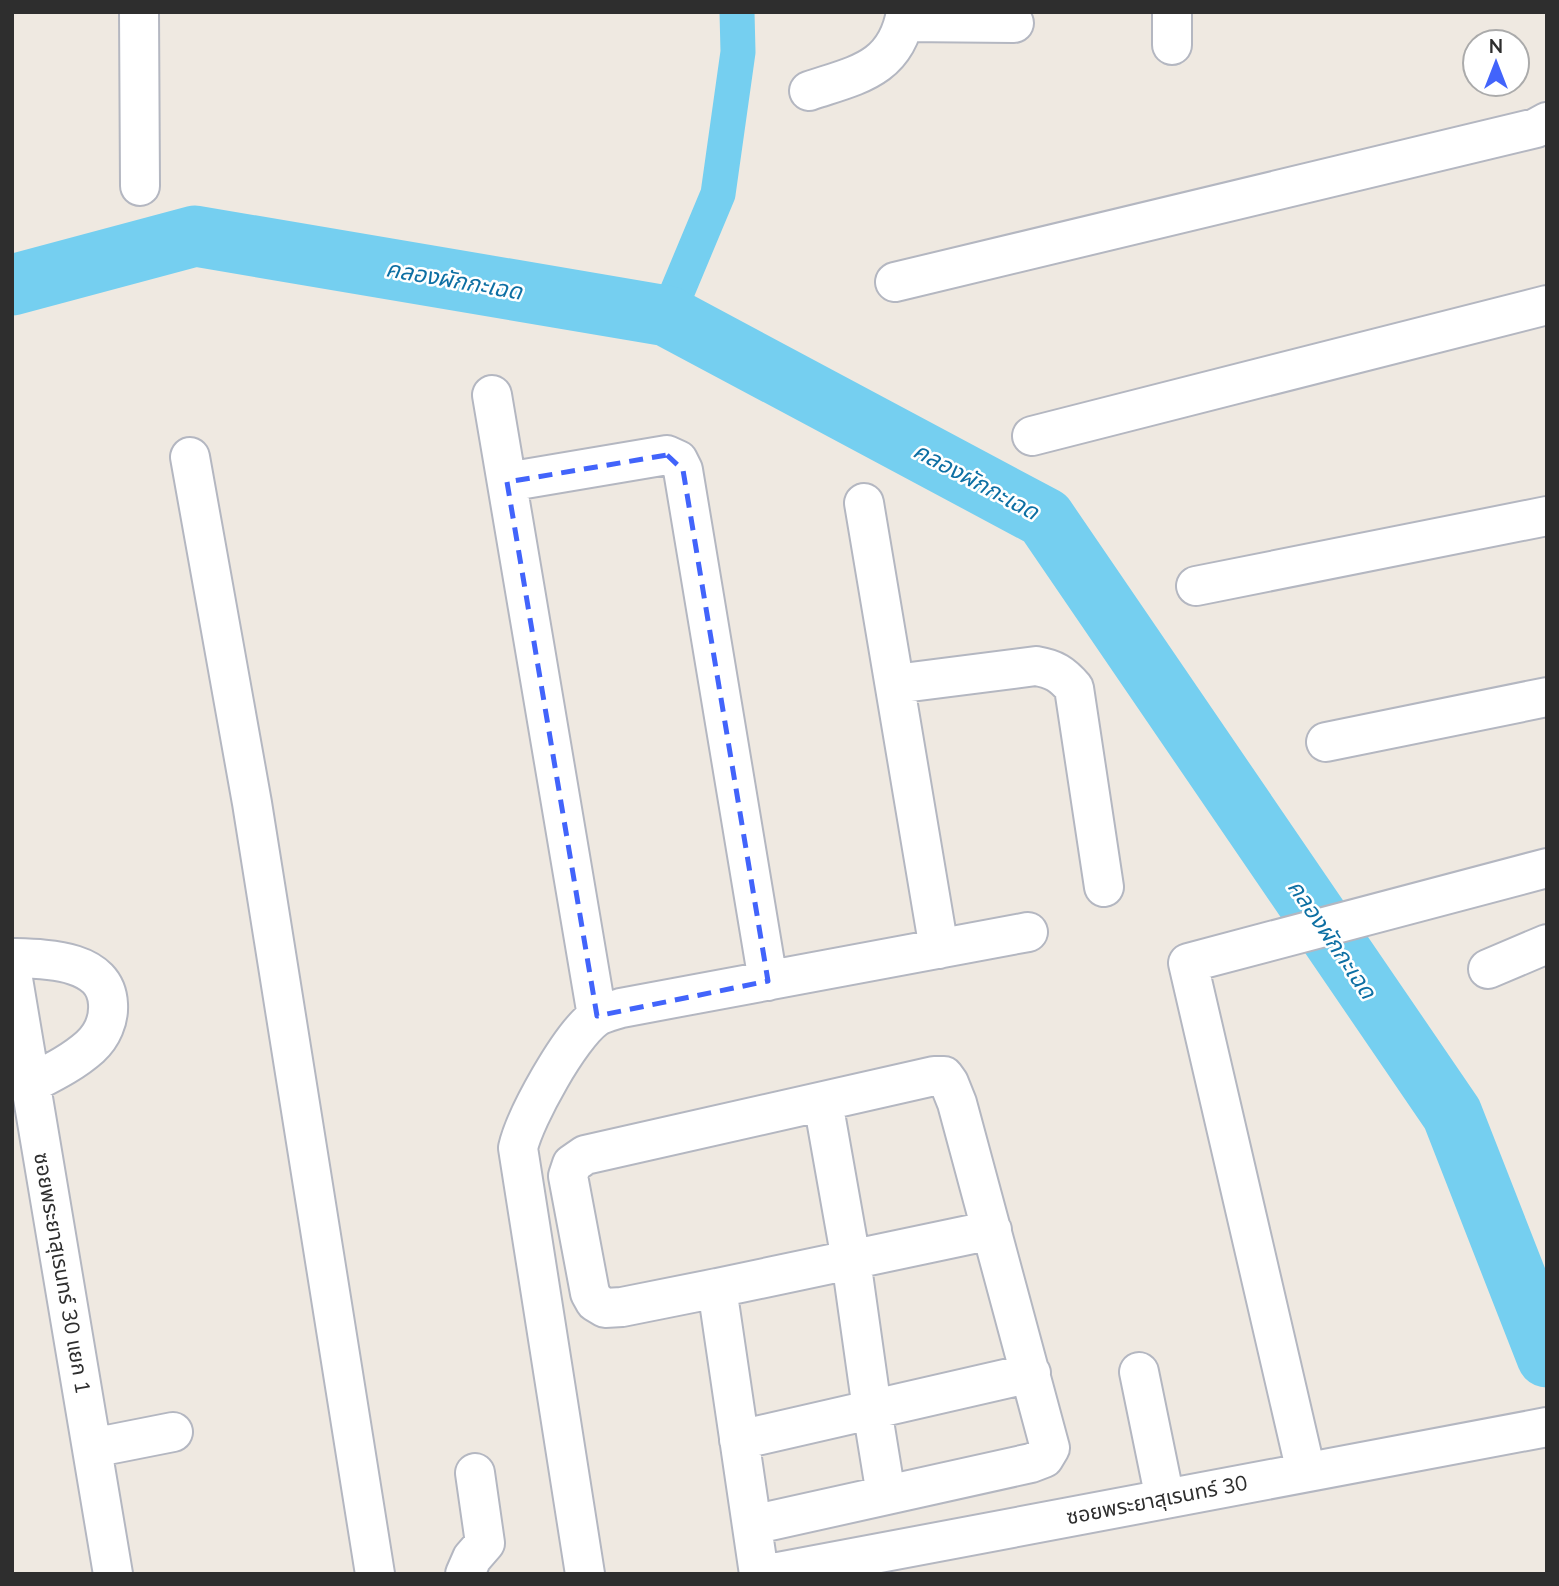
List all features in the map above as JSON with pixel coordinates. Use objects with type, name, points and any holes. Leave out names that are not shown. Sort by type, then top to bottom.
[{"type":"street","points":[[139,12],[140,186]]},
{"type":"street","points":[[809,91],[862,73],[888,56],[905,17],[1014,23]]},
{"type":"street","points":[[895,282],[1543,135]]},
{"type":"street","points":[[1032,436],[1547,305]]},
{"type":"street","points":[[492,395],[597,1016]]},
{"type":"street","points":[[507,482],[667,455],[678,460],[683,470],[768,981]]},
{"type":"street","points":[[190,457],[255,817],[375,1574]]},
{"type":"street","points":[[864,503],[939,948]]},
{"type":"street","points":[[1196,586],[1547,516]]},
{"type":"street","points":[[895,684],[1035,666],[1050,668],[1063,675],[1073,688],[1104,887]]},
{"type":"street","points":[[1326,742],[1547,697]]},
{"type":"street","points":[[1306,1472],[1188,963],[1547,868]]},
{"type":"street","points":[[586,1574],[518,1148],[522,1132],[535,1105],[582,1030],[597,1016],[621,1008],[1028,932]]},
{"type":"street","points":[[1488,969],[1547,944]]},
{"type":"street","points":[[12,958],[66,963],[88,971],[100,979],[108,991],[106,1027],[92,1045],[68,1063],[30,1084]]},
{"type":"street","name":"ซอยพระยาสุเรนทร์ 30 แยก 1","points":[[12,973],[113,1574]]},
{"type":"street","points":[[752,1525],[1031,1463],[1044,1458],[1050,1448],[1031,1373],[992,1230],[957,1103],[949,1083],[944,1076],[934,1076],[585,1155],[572,1164],[568,1176],[590,1293],[595,1302],[605,1308],[718,1288],[992,1230]]},
{"type":"street","points":[[822,1102],[851,1260],[886,1495]]},
{"type":"street","points":[[718,1288],[759,1574]]},
{"type":"street","points":[[1139,1372],[1165,1499]]},
{"type":"street","points":[[740,1440],[1031,1373]]},
{"type":"street","name":"ซอยพระยาสุเรนทร์ 30","points":[[768,1574],[933,1558],[1165,1499],[1542,1428]]},
{"type":"street","points":[[92,1447],[173,1432]]},
{"type":"street","points":[[465,1574],[472,1558],[485,1543],[475,1473]]},
{"type":"highlighted area","points":[[667,455],[683,470],[768,981],[597,1016],[507,482]]},
{"type":"waterway","points":[[667,316],[718,194],[738,52],[737,12]]},
{"type":"waterway","name":"คลองผักกะเฉด","points":[[12,285],[195,236],[667,316],[1045,518],[1452,1114],[1547,1357]]}]
